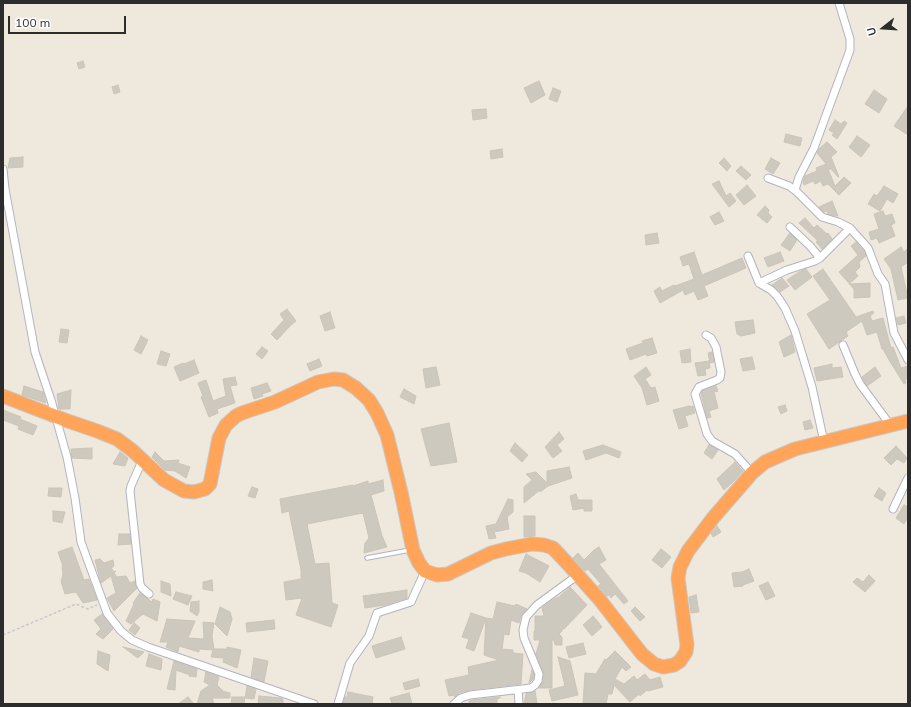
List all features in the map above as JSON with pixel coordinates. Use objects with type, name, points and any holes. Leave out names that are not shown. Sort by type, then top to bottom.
[{"type":"highway","points":[[3,396],[116,439],[133,451],[164,480],[187,492],[198,491],[210,484],[219,438],[226,425],[236,416],[275,402],[318,382],[334,379],[343,380],[356,388],[368,400],[377,413],[387,435],[413,550],[419,564],[425,571],[437,575],[448,574],[491,553],[518,546],[539,544],[553,548],[578,575],[648,660],[663,667],[680,662],[686,652],[687,645],[678,578],[680,567],[688,551],[713,518],[752,473],[766,462],[785,453],[908,421]]},
{"type":"street","points":[[795,190],[799,177],[814,148],[850,50],[850,40],[839,3]]},
{"type":"street","points":[[3,169],[5,189],[35,352],[56,416],[68,464],[81,542],[94,576],[102,603],[107,613],[121,631],[132,640],[148,647],[314,704]]},
{"type":"street","points":[[768,178],[789,186],[795,190],[822,218],[838,222],[850,228],[868,248],[878,274],[885,284],[894,333],[908,360]]},
{"type":"street","points":[[790,227],[820,258]]},
{"type":"street","points":[[759,283],[787,270],[820,258],[850,228]]},
{"type":"street","points":[[748,256],[759,283],[771,290],[777,296],[785,308],[795,331],[812,387],[824,442]]},
{"type":"street","points":[[706,335],[711,338],[716,347],[721,372],[720,378],[699,387],[695,394],[707,434],[712,442],[734,454],[752,473]]},
{"type":"street","points":[[843,345],[860,384],[891,426]]},
{"type":"street","points":[[142,461],[130,491],[140,584],[149,594]]},
{"type":"street","points":[[893,509],[908,478]]},
{"type":"street","points":[[338,704],[350,663],[369,636],[377,613],[411,602],[425,571]]},
{"type":"street","points":[[454,704],[461,698],[470,695],[518,690],[535,686],[539,678],[522,630],[526,617],[537,605],[578,575]]},
{"type":"street","points":[[518,690],[519,704]]},
{"type":"lane","points":[[367,558],[413,550]]},
{"type":"path","points":[[3,635],[76,604],[88,609],[102,603]]},
{"type":"building","points":[[83,61],[85,67],[79,69],[77,63]]},
{"type":"building","points":[[539,81],[545,95],[531,103],[524,88]]},
{"type":"building","points":[[118,85],[120,92],[114,94],[112,87]]},
{"type":"building","points":[[553,88],[561,91],[557,102],[549,99]]},
{"type":"building","points":[[874,90],[887,99],[879,113],[865,104]]},
{"type":"building","points":[[908,106],[908,135],[894,126]]},
{"type":"building","points":[[486,109],[487,118],[473,120],[472,110]]},
{"type":"building","points":[[835,120],[841,124],[844,121],[847,123],[837,139],[832,135],[834,133],[829,130]]},
{"type":"building","points":[[786,134],[802,138],[800,146],[784,142]]},
{"type":"building","points":[[857,136],[870,145],[861,157],[849,147]]},
{"type":"building","points":[[827,142],[837,152],[831,157],[839,177],[831,169],[828,169],[835,186],[844,177],[851,183],[839,195],[828,184],[823,186],[821,181],[815,184],[813,181],[804,185],[803,182],[805,176],[817,171],[816,168],[826,164],[817,153],[819,149]]},
{"type":"building","points":[[502,149],[503,157],[491,159],[490,151]]},
{"type":"building","points":[[23,157],[23,167],[8,168],[10,158]]},
{"type":"building","points":[[724,158],[731,166],[727,171],[719,163]]},
{"type":"building","points":[[771,158],[780,163],[773,174],[765,169]]},
{"type":"building","points":[[741,166],[751,175],[746,180],[736,171]]},
{"type":"building","points":[[719,181],[726,196],[730,193],[736,201],[729,207],[712,184]]},
{"type":"building","points":[[747,185],[756,196],[744,205],[736,195]]},
{"type":"building","points":[[884,186],[898,194],[893,203],[887,199],[880,211],[868,204],[874,194],[877,196]]},
{"type":"building","points":[[832,201],[838,216],[828,214],[827,211],[824,212],[819,207]]},
{"type":"building","points":[[765,206],[769,210],[768,213],[772,217],[767,223],[757,215]]},
{"type":"building","points":[[883,211],[885,216],[892,214],[895,223],[891,225],[895,236],[879,243],[877,238],[871,240],[869,232],[879,229],[874,214]]},
{"type":"building","points":[[719,212],[724,221],[715,225],[710,217]]},
{"type":"building","points":[[805,218],[814,228],[817,225],[827,234],[828,233],[832,239],[822,249],[816,242],[818,241],[799,223]]},
{"type":"building","points":[[657,233],[659,243],[646,245],[645,235]]},
{"type":"building","points":[[790,233],[797,240],[790,251],[781,245]]},
{"type":"building","points":[[856,242],[864,251],[866,256],[859,262],[860,267],[855,272],[858,276],[849,284],[839,272],[858,255],[851,246]]},
{"type":"building","points":[[901,247],[904,252],[908,248],[908,262],[901,267],[908,298],[898,300],[891,269],[884,259]]},
{"type":"building","points":[[694,252],[702,275],[742,258],[746,268],[704,286],[708,296],[698,300],[694,291],[685,295],[683,290],[660,303],[654,291],[660,287],[662,291],[674,285],[675,286],[694,279],[689,264],[683,266],[680,257]]},
{"type":"building","points":[[780,252],[784,261],[768,267],[764,258]]},
{"type":"building","points":[[806,269],[812,277],[795,290],[787,280]]},
{"type":"building","points":[[823,269],[856,317],[873,311],[874,313],[870,316],[872,321],[883,318],[891,348],[893,347],[901,368],[908,366],[908,378],[905,380],[906,383],[904,384],[882,349],[877,332],[867,335],[862,321],[846,332],[848,336],[829,349],[807,314],[830,300],[813,276]]},
{"type":"building","points":[[782,278],[789,286],[780,292],[772,285]]},
{"type":"building","points":[[870,283],[870,297],[854,298],[854,289],[850,284]]},
{"type":"building","points":[[287,309],[296,321],[277,340],[271,334],[284,320],[280,314]]},
{"type":"building","points":[[330,312],[335,328],[325,331],[320,316]]},
{"type":"building","points":[[904,316],[906,323],[898,325],[896,318]]},
{"type":"building","points":[[753,320],[755,333],[741,336],[737,334],[735,322]]},
{"type":"building","points":[[61,329],[69,330],[67,343],[59,342]]},
{"type":"building","points":[[791,335],[795,352],[784,357],[779,342]]},
{"type":"building","points":[[141,336],[148,340],[141,354],[134,350]]},
{"type":"building","points":[[652,338],[657,353],[647,356],[646,354],[630,360],[626,349]]},
{"type":"building","points":[[262,347],[268,351],[262,359],[256,354]]},
{"type":"building","points":[[690,349],[691,362],[682,363],[680,351]]},
{"type":"building","points":[[161,351],[170,354],[166,366],[157,364]]},
{"type":"building","points":[[712,352],[714,362],[710,363],[708,353]]},
{"type":"building","points":[[752,357],[755,369],[743,371],[740,359]]},
{"type":"building","points":[[319,359],[322,366],[310,371],[307,364]]},
{"type":"building","points":[[194,360],[199,373],[180,381],[174,367]]},
{"type":"building","points":[[709,361],[710,368],[705,369],[706,375],[698,376],[695,363]]},
{"type":"building","points":[[832,364],[832,368],[841,367],[843,377],[817,381],[814,368]]},
{"type":"building","points":[[436,367],[440,385],[426,388],[423,369]]},
{"type":"building","points":[[646,367],[651,375],[645,379],[651,388],[655,387],[659,401],[647,405],[642,388],[634,376]]},
{"type":"building","points":[[875,367],[881,376],[867,386],[862,377]]},
{"type":"building","points":[[235,377],[237,385],[230,386],[235,403],[217,409],[218,413],[209,417],[201,397],[203,396],[198,383],[206,380],[213,401],[226,396],[223,379]]},
{"type":"building","points":[[267,383],[271,391],[254,399],[251,388]]},
{"type":"building","points":[[24,386],[43,392],[46,403],[22,395]]},
{"type":"building","points":[[716,386],[718,391],[714,392],[718,408],[709,411],[711,417],[707,418],[701,393],[702,391]]},
{"type":"building","points":[[404,389],[416,396],[414,404],[400,397]]},
{"type":"building","points":[[71,390],[70,409],[59,409],[57,394]]},
{"type":"building","points":[[785,405],[787,411],[781,414],[778,407]]},
{"type":"building","points":[[693,406],[695,413],[685,416],[688,426],[679,429],[673,410]]},
{"type":"building","points":[[3,410],[21,417],[20,419],[37,426],[33,435],[18,429],[19,426],[3,420]]},
{"type":"building","points":[[810,420],[813,428],[805,430],[803,422]]},
{"type":"building","points":[[449,423],[457,462],[431,466],[421,429]]},
{"type":"building","points":[[559,432],[564,439],[557,445],[562,451],[553,458],[545,447]]},
{"type":"building","points":[[515,443],[528,455],[522,462],[510,451]]},
{"type":"building","points":[[603,445],[621,452],[619,458],[606,453],[586,460],[583,451]]},
{"type":"building","points":[[709,445],[718,450],[712,459],[704,453]]},
{"type":"building","points":[[896,446],[907,458],[904,463],[897,459],[891,465],[884,458]]},
{"type":"building","points":[[92,448],[92,459],[72,458],[71,449]]},
{"type":"building","points":[[120,452],[128,458],[125,466],[113,464]]},
{"type":"building","points":[[155,452],[164,461],[179,460],[178,463],[190,467],[186,478],[175,471],[165,470],[152,457]]},
{"type":"building","points":[[735,462],[743,471],[724,490],[717,479]]},
{"type":"building","points":[[569,467],[572,478],[548,486],[540,492],[540,490],[524,503],[524,487],[532,480],[526,474],[536,472],[547,483],[547,471]]},
{"type":"building","points":[[383,480],[384,491],[371,495],[382,536],[387,547],[364,553],[365,543],[369,538],[363,513],[307,524],[315,564],[329,563],[332,603],[338,605],[331,627],[296,615],[302,598],[286,600],[284,582],[301,579],[301,570],[289,511],[282,513],[280,499],[353,486],[368,481],[368,484]]},
{"type":"building","points":[[252,487],[258,489],[255,498],[248,496]]},
{"type":"building","points":[[49,488],[62,488],[61,497],[48,496]]},
{"type":"building","points":[[879,488],[886,493],[882,501],[874,496]]},
{"type":"building","points":[[576,494],[578,500],[592,500],[592,511],[584,511],[584,508],[573,510],[570,496]]},
{"type":"building","points":[[508,499],[513,500],[513,512],[507,517],[509,529],[494,532],[496,538],[489,539],[486,526],[496,524]]},
{"type":"building","points":[[904,505],[908,507],[908,517],[904,524],[896,518]]},
{"type":"building","points":[[53,511],[65,512],[62,523],[53,521]]},
{"type":"building","points":[[524,516],[535,516],[535,536],[524,537]]},
{"type":"building","points":[[717,526],[721,532],[713,537],[711,533]]},
{"type":"building","points":[[119,534],[130,534],[131,544],[118,545]]},
{"type":"building","points":[[72,547],[84,580],[89,579],[97,600],[83,603],[76,592],[65,594],[61,582],[63,566],[58,552]]},
{"type":"building","points":[[599,547],[606,560],[599,564],[628,601],[624,604],[615,594],[611,598],[609,595],[607,596],[598,586],[601,584],[588,569],[585,571],[573,558],[578,553],[584,560]]},
{"type":"building","points":[[661,549],[671,557],[662,568],[652,560]]},
{"type":"building","points":[[526,554],[549,566],[540,582],[526,573],[519,571]]},
{"type":"building","points":[[100,559],[104,563],[113,560],[114,566],[111,568],[114,572],[116,571],[114,573],[117,577],[126,576],[130,583],[135,581],[137,588],[114,611],[107,598],[116,593],[111,576],[101,583],[95,560]]},
{"type":"building","points":[[749,569],[754,581],[743,586],[734,587],[732,573],[742,572]]},
{"type":"building","points":[[869,575],[875,581],[865,592],[853,582],[857,578],[863,582]]},
{"type":"building","points":[[212,580],[213,591],[203,589],[203,582]]},
{"type":"building","points":[[161,581],[170,584],[171,596],[161,592]]},
{"type":"building","points":[[768,582],[775,596],[766,600],[759,586]]},
{"type":"building","points":[[570,587],[587,605],[564,629],[562,629],[559,634],[562,637],[562,645],[555,645],[554,640],[552,640],[552,688],[539,688],[543,682],[544,674],[536,654],[540,640],[534,640],[535,616],[544,616],[542,608],[559,597]]},
{"type":"building","points":[[407,590],[407,598],[385,605],[365,608],[363,596]]},
{"type":"building","points":[[176,592],[192,596],[188,605],[173,599]]},
{"type":"building","points":[[140,593],[152,602],[153,599],[160,602],[157,621],[143,614],[131,624],[126,621],[134,604],[133,603]]},
{"type":"building","points":[[696,595],[699,612],[691,613],[689,597]]},
{"type":"building","points":[[199,601],[199,612],[197,616],[190,611],[191,602]]},
{"type":"building","points":[[497,602],[515,606],[516,604],[527,609],[521,616],[519,623],[511,620],[509,635],[504,634],[502,649],[513,650],[513,653],[523,654],[521,684],[469,690],[459,693],[455,697],[454,695],[449,696],[445,680],[469,675],[468,667],[499,660],[484,655],[486,618],[493,619]]},
{"type":"building","points":[[220,607],[230,612],[232,619],[227,636],[215,624]]},
{"type":"building","points":[[635,607],[645,617],[640,621],[631,611]]},
{"type":"building","points":[[471,613],[486,618],[474,651],[466,648],[469,639],[462,637]]},
{"type":"building","points":[[102,614],[113,629],[103,639],[96,634],[101,629],[94,620]]},
{"type":"building","points":[[593,616],[602,627],[592,636],[583,625]]},
{"type":"building","points":[[167,619],[195,621],[188,638],[204,639],[203,622],[214,623],[212,636],[214,649],[227,649],[227,647],[241,650],[237,668],[223,662],[224,658],[211,657],[213,650],[199,649],[199,652],[179,646],[178,652],[166,647],[168,642],[160,642]]},
{"type":"building","points":[[274,620],[275,629],[247,632],[246,623]]},
{"type":"building","points":[[134,623],[140,628],[135,635],[129,630]]},
{"type":"building","points":[[401,637],[405,649],[376,658],[372,646]]},
{"type":"building","points":[[583,643],[586,654],[569,658],[566,647]]},
{"type":"building","points":[[123,647],[144,652],[138,658]]},
{"type":"building","points":[[98,651],[110,655],[108,671],[97,664]]},
{"type":"building","points":[[615,651],[631,667],[626,671],[622,667],[615,679],[624,684],[634,676],[637,680],[645,674],[650,680],[660,677],[663,687],[647,690],[640,696],[639,694],[630,702],[614,685],[612,694],[608,694],[606,704],[583,703],[585,673],[596,674],[605,659],[606,660]]},
{"type":"building","points":[[149,654],[162,659],[161,670],[146,666]]},
{"type":"building","points":[[558,657],[570,661],[578,695],[552,701],[549,690],[565,686]]},
{"type":"building","points":[[254,658],[268,661],[264,682],[251,677]]},
{"type":"building","points":[[174,661],[197,669],[196,677],[189,676],[190,675],[176,670],[175,690],[167,689]]},
{"type":"building","points":[[532,670],[534,675],[533,679],[529,683]]},
{"type":"building","points":[[206,672],[219,677],[217,685],[223,691],[230,693],[230,698],[212,698],[214,704],[197,704],[201,691],[210,685],[204,682]]},
{"type":"building","points":[[418,679],[420,686],[405,690],[403,683]]},
{"type":"building","points":[[247,686],[256,689],[254,699],[245,698]]},
{"type":"building","points":[[535,691],[537,703],[524,704],[526,694]]},
{"type":"building","points":[[348,692],[373,697],[372,704],[343,704]]},
{"type":"building","points":[[409,693],[412,704],[392,704],[390,698]]},
{"type":"building","points":[[259,696],[281,698],[283,699],[283,704],[258,704]]},
{"type":"building","points":[[188,697],[194,704],[178,704]]},
{"type":"building","points":[[232,697],[245,697],[244,704],[231,704]]},
{"type":"building","points":[[500,697],[497,699],[497,704],[469,704],[469,701],[471,700]]}]
